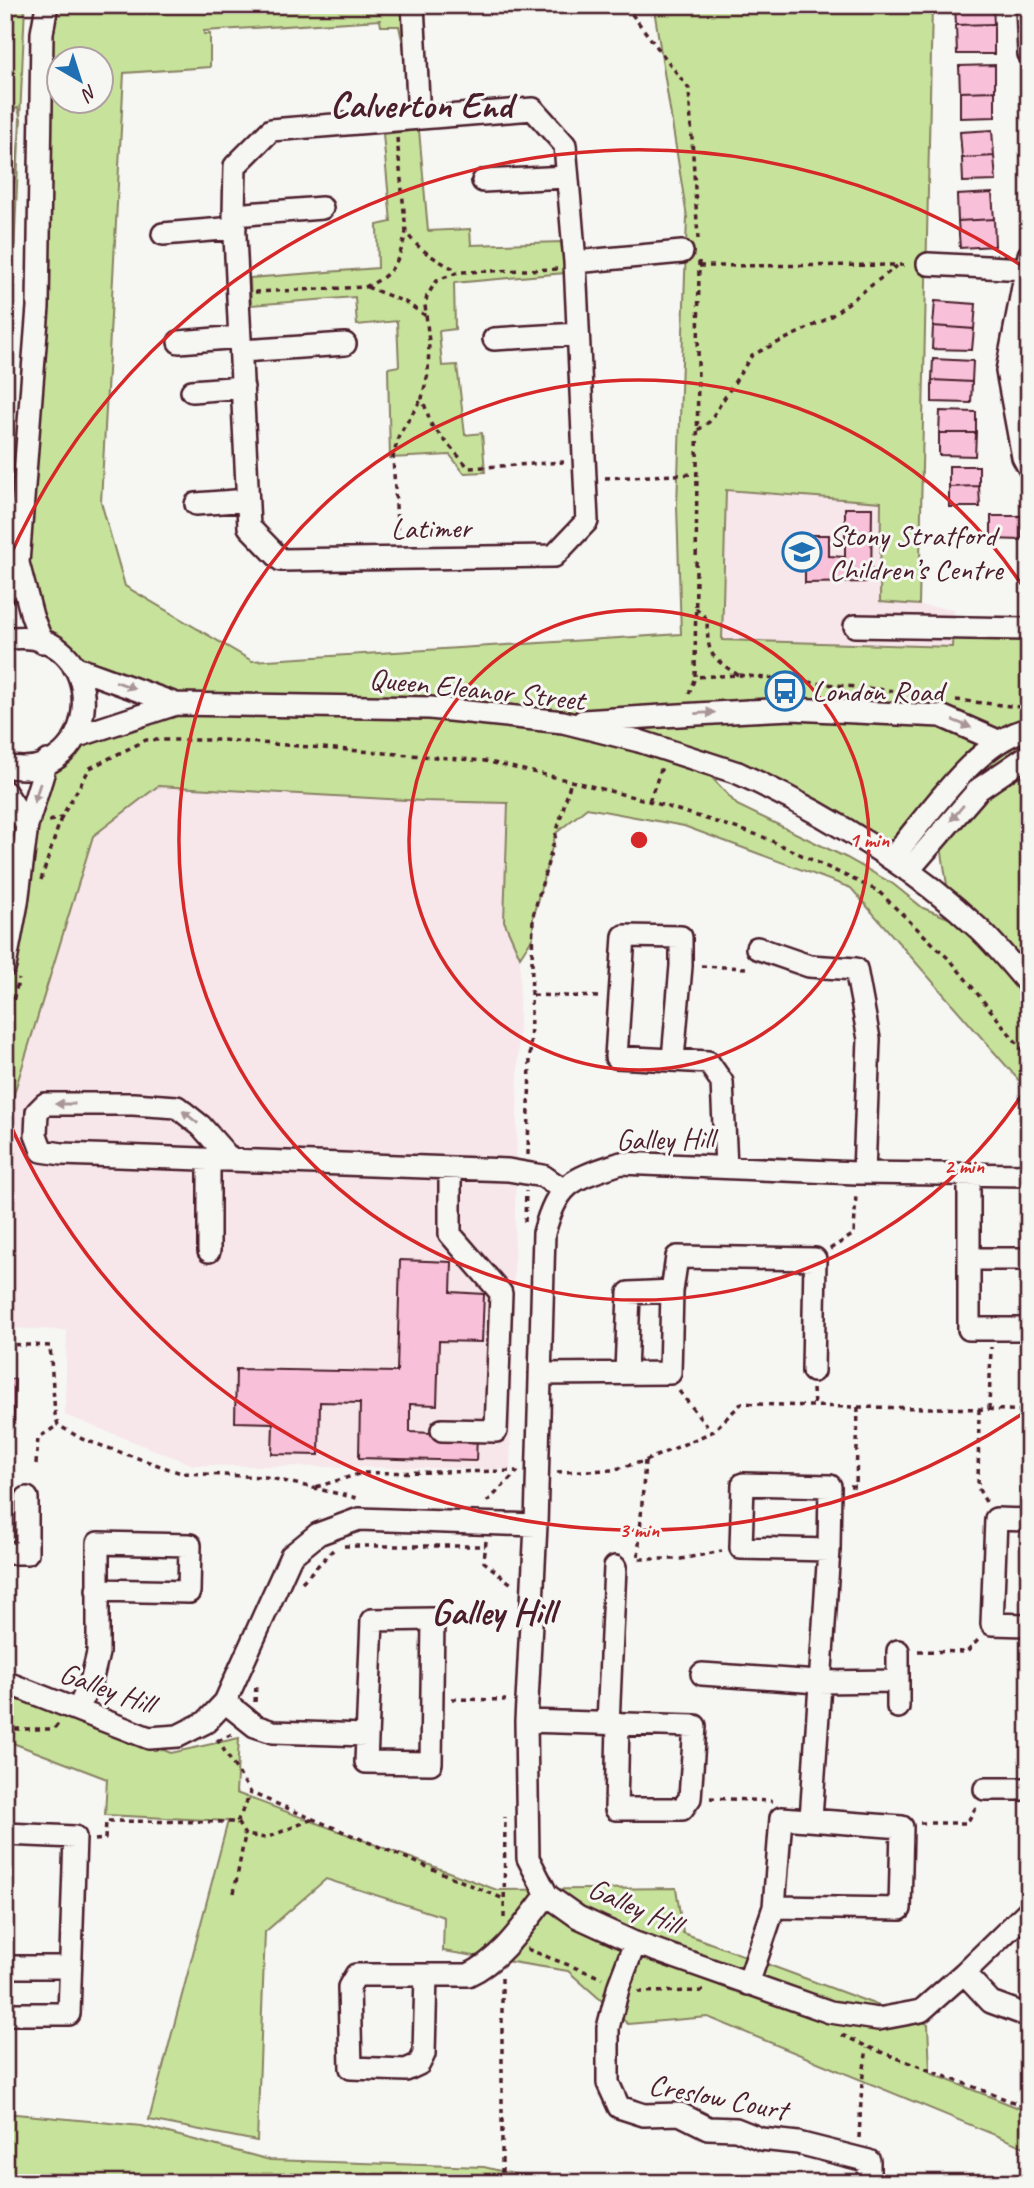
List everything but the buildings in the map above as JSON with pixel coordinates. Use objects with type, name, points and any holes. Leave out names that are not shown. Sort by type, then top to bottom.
[{"type":"street","points":[[413,5],[419,118]]},
{"type":"street","points":[[1027,5],[1029,54]]},
{"type":"street","points":[[5,592],[18,563],[38,307],[42,33],[47,6]]},
{"type":"street","name":"Latimer","points":[[533,109],[565,145],[575,265],[587,521],[554,556],[281,560],[249,527],[235,222],[235,166],[271,130],[419,118],[533,109]]},
{"type":"street","points":[[483,181],[567,177]]},
{"type":"street","points":[[163,234],[322,208]]},
{"type":"street","points":[[575,265],[693,248]]},
{"type":"street","points":[[928,264],[1028,262],[1007,372],[1023,457],[1029,468]]},
{"type":"street","points":[[494,339],[578,334]]},
{"type":"street","points":[[179,342],[345,344]]},
{"type":"street","points":[[192,391],[243,387]]},
{"type":"street","points":[[196,504],[248,500]]},
{"type":"street","points":[[18,563],[42,642]]},
{"type":"street","points":[[855,626],[1029,629]]},
{"type":"street","points":[[5,639],[29,638],[42,642],[65,656],[74,667],[84,691],[85,702],[80,726],[67,747],[47,761],[21,768],[5,766]]},
{"type":"street","name":"Queen Eleanor Street","points":[[74,667],[176,704]]},
{"type":"street","name":"Queen Eleanor Street","points":[[75,737],[176,704],[430,708],[564,722],[639,741],[737,773],[787,795],[833,820],[900,865],[981,930],[1029,985]]},
{"type":"street","points":[[564,722],[792,709],[941,716],[998,741]]},
{"type":"street","points":[[900,865],[947,792],[998,741],[1029,729]]},
{"type":"street","points":[[900,865],[979,789],[1029,755]]},
{"type":"street","points":[[5,965],[17,903],[27,825],[47,761]]},
{"type":"street","points":[[5,792],[27,825]]},
{"type":"street","points":[[673,1059],[681,937],[624,936],[616,1057],[708,1062],[722,1082],[726,1167]]},
{"type":"street","points":[[757,948],[808,966],[856,969],[869,1039],[860,1173]]},
{"type":"street","points":[[231,1160],[201,1126],[177,1107],[46,1104],[37,1112],[36,1135],[42,1151],[62,1154],[508,1170],[543,1175],[562,1189]]},
{"type":"street","points":[[209,1159],[209,1251]]},
{"type":"street","name":"Galley Hill","points":[[1029,1175],[860,1173],[621,1163],[585,1175],[562,1189],[551,1207],[544,1233],[540,1374],[527,1472],[536,1525],[526,1721],[528,1858],[548,1895],[578,1917],[635,1942],[830,2012],[878,2019],[921,2011],[1029,1910]]},
{"type":"street","points":[[442,1430],[495,1432],[500,1293],[450,1234],[450,1168]]},
{"type":"street","points":[[969,1175],[970,1329],[1029,1329]]},
{"type":"street","points":[[540,1374],[670,1373],[671,1291],[677,1257],[815,1259],[813,1371]]},
{"type":"street","points":[[969,1259],[1029,1259]]},
{"type":"street","points":[[626,1373],[629,1293],[671,1291]]},
{"type":"street","points":[[811,1819],[828,1550],[830,1486],[743,1484],[741,1548],[828,1550]]},
{"type":"street","points":[[5,1553],[27,1553],[27,1498]]},
{"type":"street","name":"Galley Hill","points":[[5,1682],[149,1738],[178,1736],[206,1722],[225,1702],[291,1556],[316,1536],[359,1519],[488,1512],[536,1525]]},
{"type":"street","points":[[1029,1520],[996,1519],[992,1625],[1029,1625]]},
{"type":"street","points":[[74,1709],[92,1678],[97,1653],[97,1590],[98,1543],[190,1545],[189,1592],[97,1590]]},
{"type":"street","points":[[526,1721],[613,1724],[695,1726],[690,1798],[682,1809],[616,1809],[613,1724],[615,1567]]},
{"type":"street","points":[[433,1619],[432,1698],[430,1763],[366,1762],[372,1620],[433,1619]]},
{"type":"street","points":[[898,1651],[898,1707]]},
{"type":"street","points":[[702,1674],[818,1682],[898,1681]]},
{"type":"street","points":[[225,1702],[245,1729],[366,1735]]},
{"type":"street","points":[[985,1789],[1029,1789]]},
{"type":"street","points":[[748,1984],[774,1907],[781,1818],[902,1827],[900,1909],[774,1907]]},
{"type":"street","points":[[5,1834],[75,1837],[69,2014],[5,2014]]},
{"type":"street","points":[[426,1975],[424,2053],[419,2064],[406,2070],[351,2068],[349,1987],[356,1975],[426,1975],[468,1975],[478,1970],[506,1945],[548,1895]]},
{"type":"street","name":"Creslow Court","points":[[635,1942],[619,1985],[608,2028],[608,2082],[618,2107],[644,2115],[680,2114],[708,2128],[736,2129],[761,2139],[798,2143],[858,2158]]},
{"type":"street","points":[[5,1967],[69,1967]]},
{"type":"street","points":[[964,1973],[991,2002],[1029,2016]]},
{"type":"street","points":[[858,2158],[869,2161],[869,2183]]},
{"type":"path","points":[[614,5],[631,13],[689,89],[693,248],[699,266],[695,677],[738,675],[925,695]]},
{"type":"path","points":[[238,293],[365,287],[379,281],[392,270],[401,253],[405,232],[395,120]]},
{"type":"path","points":[[405,232],[425,253],[460,272]]},
{"type":"path","points":[[699,266],[898,267],[928,264]]},
{"type":"path","points":[[399,558],[393,457],[399,435],[422,398],[428,374],[429,342],[426,316],[427,296],[432,285],[437,280],[460,272],[575,265]]},
{"type":"path","points":[[698,430],[709,422],[752,355],[827,319],[898,267]]},
{"type":"path","points":[[365,287],[405,302],[426,316]]},
{"type":"path","points":[[422,398],[432,426],[469,468],[697,474]]},
{"type":"path","points":[[696,608],[707,618],[708,647],[715,659],[738,675]]},
{"type":"path","points":[[952,699],[1029,708]]},
{"type":"path","points":[[27,825],[61,818],[90,768],[146,740],[223,740],[485,761],[649,801],[761,836],[878,891],[952,962],[1029,1058]]},
{"type":"path","points":[[525,1228],[533,916],[571,781]]},
{"type":"path","points":[[681,965],[746,968],[757,948]]},
{"type":"path","points":[[533,995],[619,998]]},
{"type":"path","points":[[815,1259],[854,1234],[860,1173]]},
{"type":"path","points":[[989,1409],[992,1331]]},
{"type":"path","points":[[5,1344],[50,1346],[58,1425],[82,1439],[181,1473],[266,1477],[362,1499]]},
{"type":"path","points":[[670,1373],[681,1396],[712,1432]]},
{"type":"path","points":[[313,1488],[362,1473],[612,1470],[645,1461],[712,1432],[742,1403],[1029,1411]]},
{"type":"path","points":[[830,1486],[856,1486],[858,1406]]},
{"type":"path","points":[[979,1409],[978,1488],[996,1519]]},
{"type":"path","points":[[36,1464],[38,1438],[58,1425]]},
{"type":"path","points":[[645,1461],[638,1559],[681,1559],[741,1548]]},
{"type":"path","points":[[514,1587],[484,1562],[488,1512],[527,1472]]},
{"type":"path","points":[[476,1502],[488,1512]]},
{"type":"path","points":[[316,1536],[322,1545],[337,1546],[485,1546]]},
{"type":"path","points":[[296,1593],[319,1563],[337,1546]]},
{"type":"path","points":[[898,1651],[967,1652],[992,1625]]},
{"type":"path","points":[[218,1741],[245,1729],[256,1684]]},
{"type":"path","points":[[432,1698],[506,1700],[507,1688]]},
{"type":"path","points":[[5,1729],[54,1730],[74,1709]]},
{"type":"path","points":[[206,1722],[250,1793],[505,1899]]},
{"type":"path","points":[[902,1827],[912,1823],[967,1823],[985,1789]]},
{"type":"path","points":[[237,1822],[250,1793]]},
{"type":"path","points":[[690,1798],[773,1801],[781,1818]]},
{"type":"path","points":[[502,2183],[506,1806]]},
{"type":"path","points":[[245,1835],[266,1839],[313,1819]]},
{"type":"path","points":[[75,1841],[105,1839],[106,1821],[237,1822]]},
{"type":"path","points":[[234,1893],[245,1835],[237,1822]]},
{"type":"path","points":[[506,1945],[634,1992],[717,1991]]},
{"type":"path","points":[[831,2030],[868,2047],[1029,2108]]},
{"type":"path","points":[[858,2158],[862,2082],[868,2047]]},
{"type":"shaded area","name":"Stony Stratford Children’s Centre","points":[[725,490],[881,502],[880,602],[954,609],[953,647],[722,641]]},
{"type":"shaded area","points":[[157,786],[423,801],[509,803],[504,921],[520,957],[510,1469],[194,1465],[65,1415],[67,1330],[5,1328],[5,1123],[93,835]]},
{"type":"green space","points":[[5,5],[25,5],[20,116],[18,108],[10,110]]},
{"type":"green space","points":[[48,5],[413,5],[419,118],[399,26],[381,26],[380,20],[204,31],[204,34],[210,34],[210,67],[124,73],[101,502],[125,586],[252,661],[681,634],[677,506],[687,217],[654,9],[704,5],[932,5],[919,605],[880,602],[881,502],[726,490],[722,640],[952,647],[953,626],[1029,629],[1029,747],[966,786],[1006,744],[945,712],[785,720],[918,724],[945,728],[979,744],[894,842],[833,820],[696,760],[737,805],[847,858],[893,884],[923,908],[979,930],[947,885],[941,846],[964,814],[1001,782],[1029,764],[1029,1092],[851,888],[684,826],[587,808],[556,833],[533,916],[533,937],[520,957],[504,921],[508,803],[423,801],[158,786],[93,836],[5,1123],[5,826],[27,825],[58,755],[175,704],[54,647],[18,563]]},
{"type":"green space","points":[[419,130],[428,231],[470,229],[471,245],[561,242],[565,273],[454,283],[455,329],[439,331],[442,366],[457,365],[465,435],[482,433],[485,472],[464,473],[450,455],[390,458],[388,368],[399,366],[397,321],[357,325],[355,297],[251,305],[250,278],[378,268],[377,225],[391,222],[383,134]]},
{"type":"green space","points":[[19,137],[5,457],[5,268]]},
{"type":"green space","points":[[5,1690],[171,1753],[239,1738],[236,1793],[497,1890],[676,1888],[683,1933],[928,2024],[930,2073],[1029,2112],[1029,2149],[708,2017],[628,2024],[568,1971],[443,1951],[444,1917],[326,1879],[265,1932],[257,2141],[149,2120],[228,1821],[105,1815],[107,1779],[5,1740]]},
{"type":"green space","points":[[5,2113],[142,2126],[270,2160],[484,2167],[550,2183],[5,2183]]},
{"type":"place","name":"Stony Stratford Children’s Centre","points":[[802,552]]},
{"type":"place","name":"London Road","points":[[785,691]]},
{"type":"district","name":"Calverton End","points":[[421,104]]},
{"type":"district","name":"Galley Hill","points":[[493,1611]]}]
